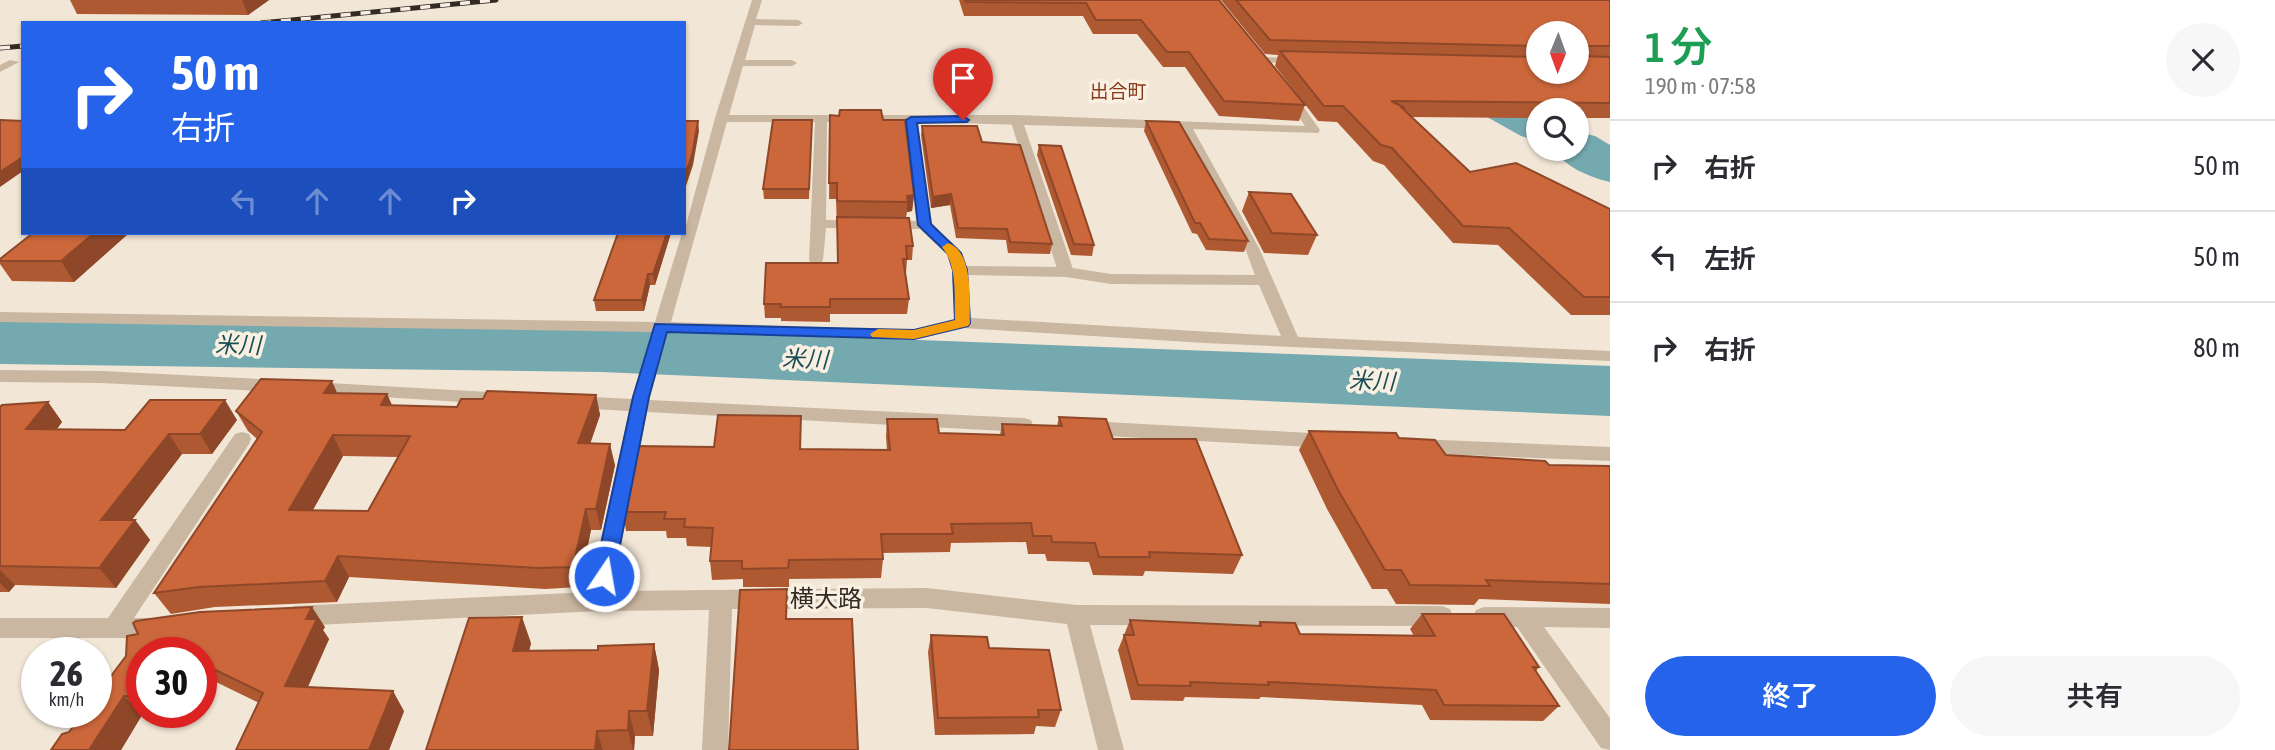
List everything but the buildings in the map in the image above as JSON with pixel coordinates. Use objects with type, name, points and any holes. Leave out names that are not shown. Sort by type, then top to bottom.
[{"type":"street","points":[[599,601],[640,402],[757,0]]},
{"type":"street","points":[[750,22],[798,23]]},
{"type":"street","points":[[1261,60],[1314,61]]},
{"type":"street","points":[[0,69],[14,62]]},
{"type":"street","points":[[738,63],[792,62]]},
{"type":"street","points":[[721,118],[1016,119],[1314,130],[1284,89]]},
{"type":"street","points":[[1016,119],[1066,272]]},
{"type":"street","points":[[816,260],[821,120]]},
{"type":"street","points":[[911,120],[924,225],[954,253],[960,270],[963,323]]},
{"type":"street","points":[[1185,125],[1252,248],[1292,342]]},
{"type":"street","points":[[819,224],[924,225]]},
{"type":"street","points":[[960,270],[1066,272],[1111,279],[1265,280]]},
{"type":"street","points":[[0,317],[914,335],[963,323],[1292,342],[1610,356]]},
{"type":"street","points":[[0,376],[102,377],[530,400]]},
{"type":"street","points":[[557,401],[640,402],[1041,426]]},
{"type":"street","points":[[1069,428],[1343,442]]},
{"type":"street","points":[[114,628],[242,439]]},
{"type":"street","points":[[1397,444],[1610,454]]},
{"type":"street","name":"横大路","points":[[270,617],[599,601],[926,598],[1076,615],[1610,618]]},
{"type":"street","points":[[715,750],[722,600]]},
{"type":"street","points":[[1076,615],[1111,750]]},
{"type":"street","points":[[1523,617],[1610,739]]},
{"type":"street","points":[[0,628],[161,628],[188,624]]},
{"type":"street","points":[[155,637],[161,628]]},
{"type":"waterway","points":[[1285,0],[1438,72],[1526,120]]},
{"type":"waterway","points":[[1589,154],[1610,166]]},
{"type":"waterway","name":"米川","points":[[0,342],[601,350],[1610,391]]},
{"type":"railway","points":[[281,21],[496,0]]},
{"type":"railway","points":[[0,48],[21,46]]},
{"type":"slow traffic","points":[[878,334],[914,335],[963,323],[960,270],[954,253],[948,247]]},
{"type":"district","name":"出合町","points":[[1118,91]]},
{"type":"route","points":[[604,576],[641,397],[660,336],[660,327],[914,335],[963,323],[960,270],[954,253],[924,225],[911,120],[963,120]]}]
